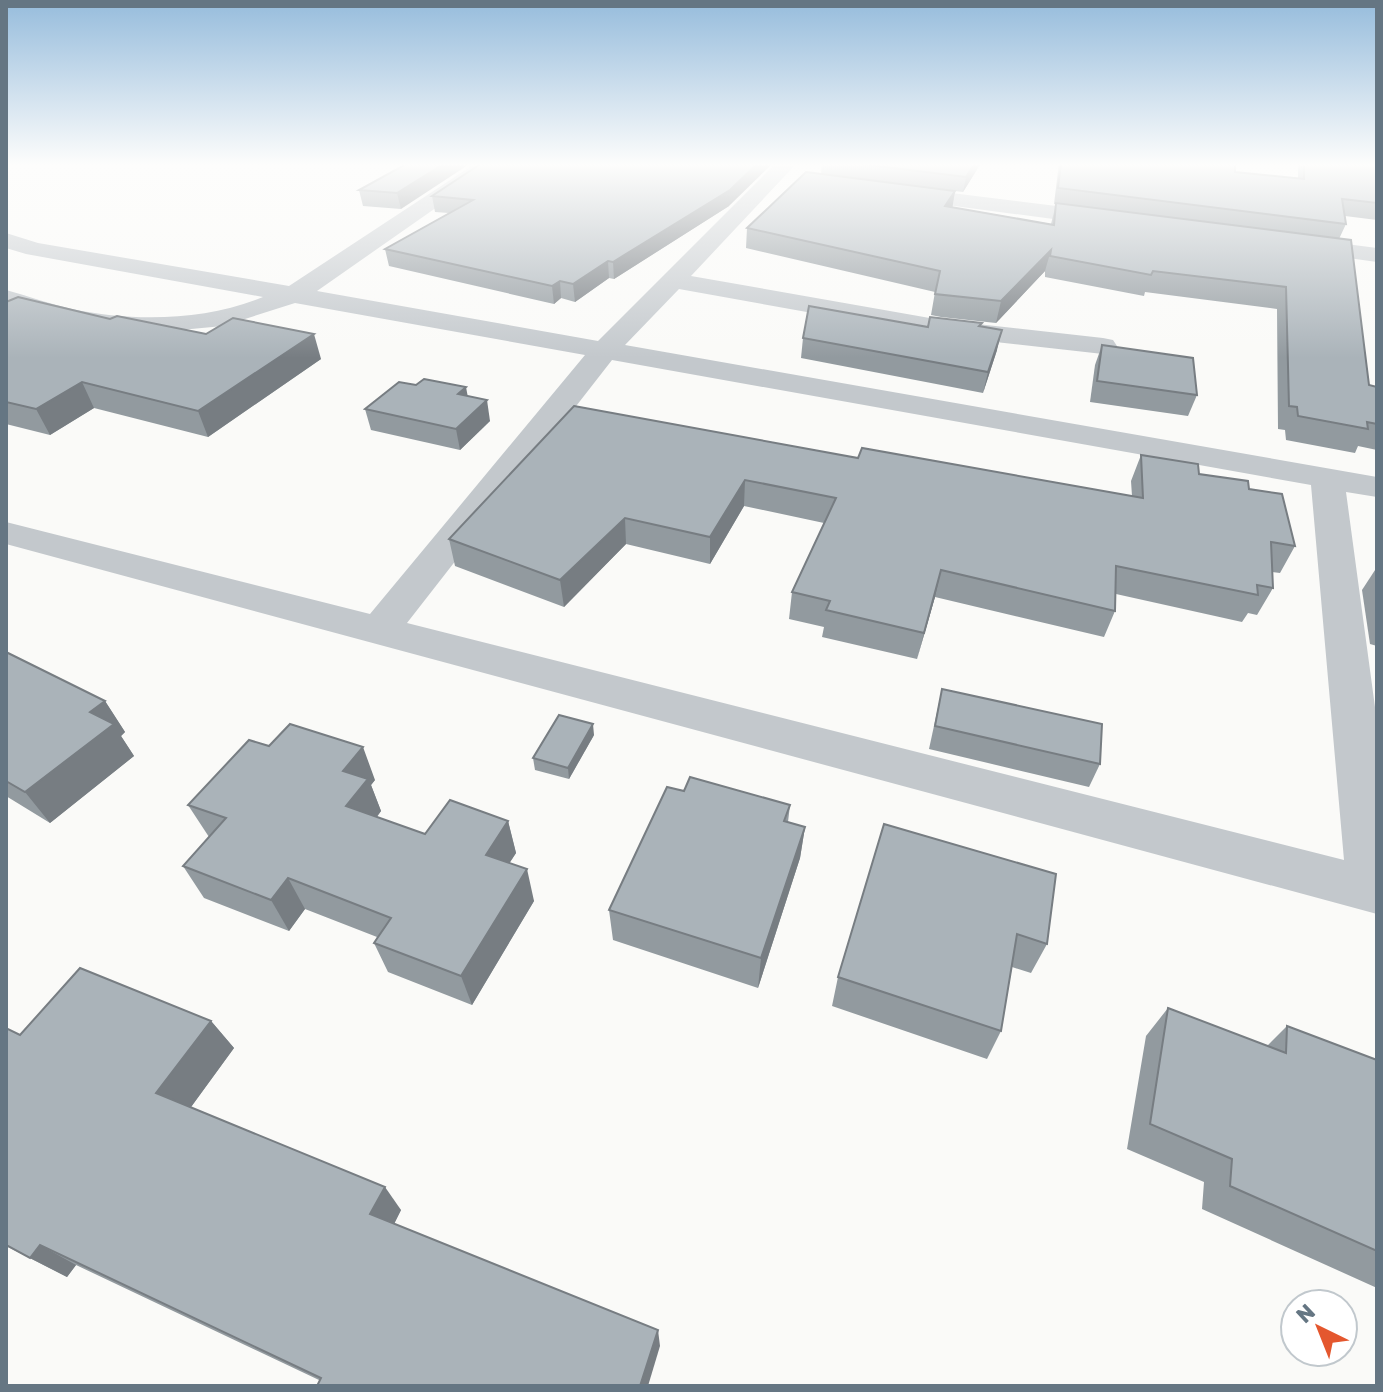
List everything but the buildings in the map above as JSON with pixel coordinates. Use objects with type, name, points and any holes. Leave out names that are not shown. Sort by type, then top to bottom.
[{"type":"street","points":[[6,298],[45,313],[86,320],[172,324],[246,312],[294,294],[393,228]]},
{"type":"street","points":[[378,632],[603,352],[729,228]]},
{"type":"street","points":[[6,240],[34,249],[603,352],[1377,487]]},
{"type":"street","points":[[1269,241],[1377,255]]},
{"type":"street","points":[[673,280],[951,330],[1032,341],[1103,346]]},
{"type":"street","points":[[6,533],[1375,890],[1327,477]]}]
